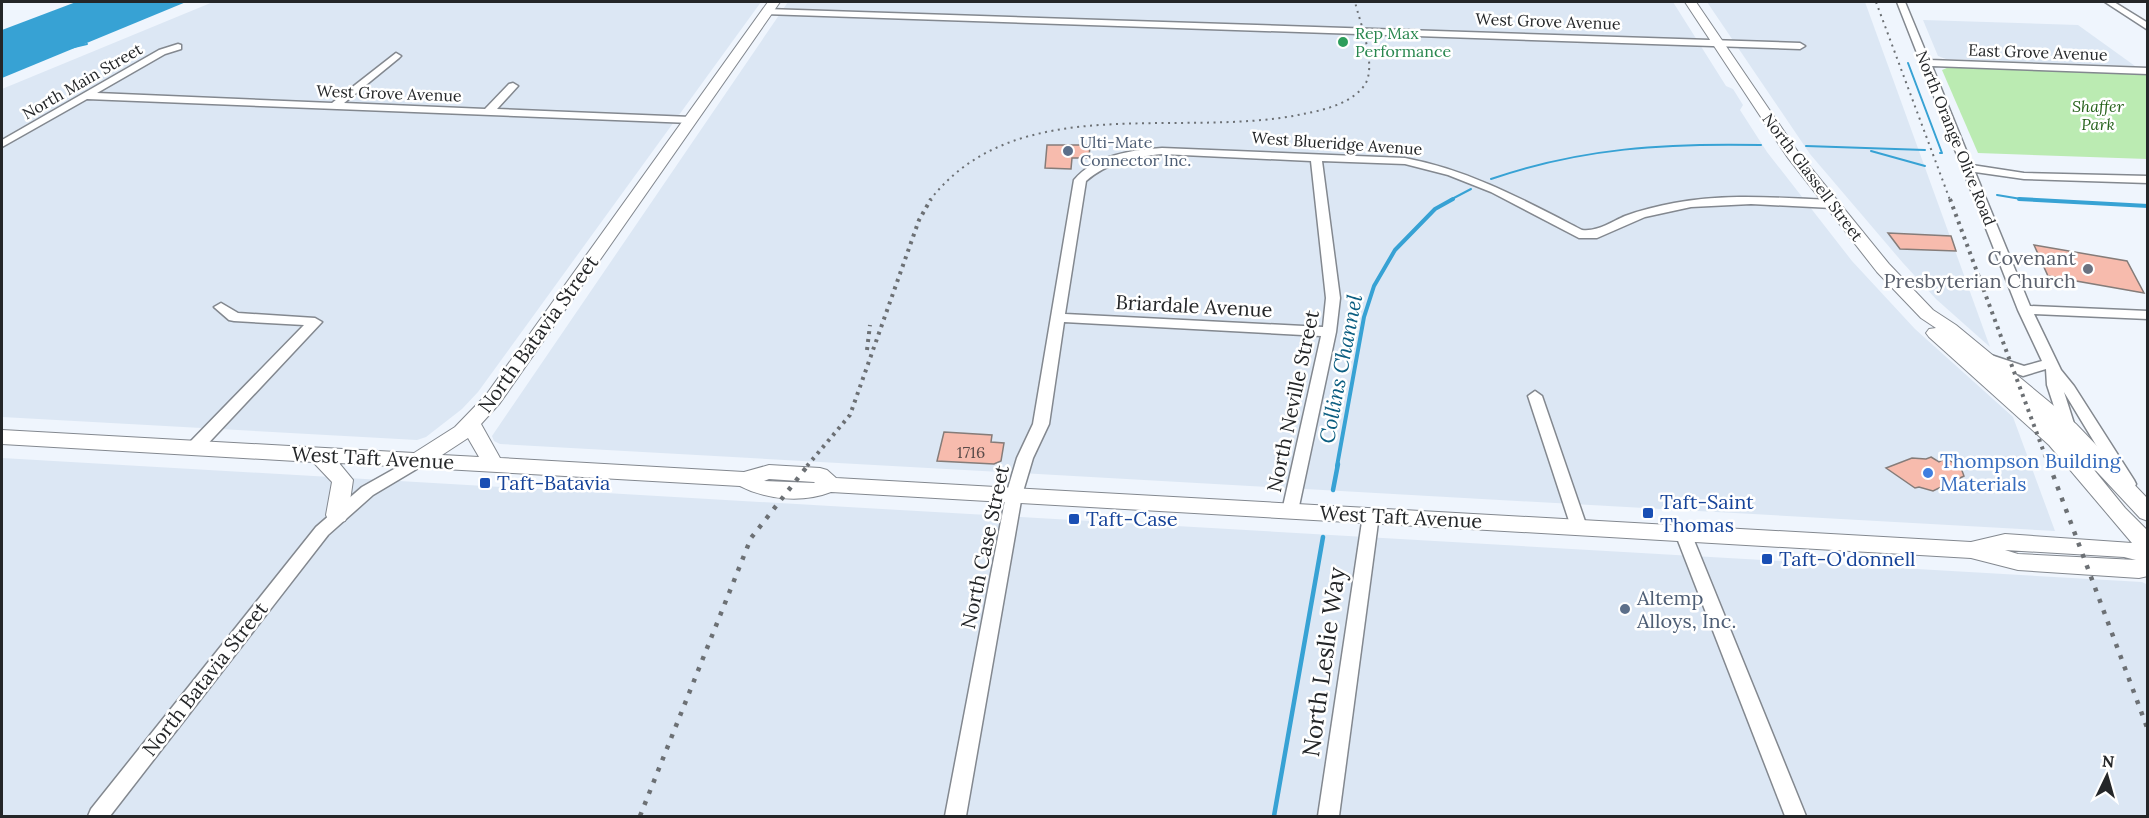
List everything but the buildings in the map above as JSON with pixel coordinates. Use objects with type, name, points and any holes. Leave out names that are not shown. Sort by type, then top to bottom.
[{"type":"main road","name":"North Glassell Street","points":[[1691,2],[1783,141],[1883,268],[1927,314],[1950,329],[2069,429],[2145,510]]},
{"type":"main road","name":"North Batavia Street","points":[[419,460],[454,438],[471,424],[513,374],[771,7]]},
{"type":"main road","name":"North Glassell Street","points":[[1927,314],[1933,332],[2030,416],[2073,458],[2133,533],[2148,544]]},
{"type":"main road","points":[[471,424],[493,464]]},
{"type":"main road","name":"West Taft Avenue","points":[[2,437],[744,479],[763,489],[814,491],[830,485],[1683,532],[1971,550],[2018,562],[2139,569],[2148,567]]},
{"type":"main road","points":[[319,454],[343,480],[337,515]]},
{"type":"main road","name":"West Taft Avenue","points":[[1971,550],[2005,542],[2124,549],[2148,555]]},
{"type":"street","name":"North Orange Olive Road","points":[[1901,2],[2025,310],[2052,368],[2069,389],[2145,510]]},
{"type":"street","points":[[2109,2],[2148,27]]},
{"type":"street","name":"West Grove Avenue","points":[[771,7],[1716,42]]},
{"type":"street","points":[[1716,42],[1800,46]]},
{"type":"street","name":"North Main Street","points":[[2,144],[162,52],[178,47]]},
{"type":"street","points":[[334,106],[396,56]]},
{"type":"street","name":"East Grove Avenue","points":[[1927,63],[2148,71]]},
{"type":"street","points":[[488,112],[513,86]]},
{"type":"street","name":"West Grove Avenue","points":[[86,96],[691,120]]},
{"type":"street","name":"West Blueridge Avenue","points":[[1143,152],[1406,161],[1465,175],[1579,234],[1587,235],[1593,235],[1629,219],[1672,206],[1726,201],[1832,204]]},
{"type":"street","name":"North Case Street","points":[[955,816],[1014,495],[1025,458],[1041,424],[1080,180],[1090,170],[1105,162],[1143,152]]},
{"type":"street","name":"North Neville Street","points":[[1290,510],[1329,332],[1333,298],[1316,157]]},
{"type":"street","points":[[1968,168],[2024,176],[2148,180]]},
{"type":"street","points":[[195,447],[315,322],[234,317],[221,307]]},
{"type":"street","points":[[2025,310],[2148,315]]},
{"type":"street","name":"Briardale Avenue","points":[[1057,318],[1329,332]]},
{"type":"street","points":[[1984,357],[2023,371],[2052,368]]},
{"type":"street","name":"North Orange Olive Road","points":[[2052,368],[2054,385],[2069,429],[2073,458]]},
{"type":"street","points":[[1535,396],[1579,527]]},
{"type":"street","name":"North Batavia Street","points":[[98,816],[280,582],[337,515],[368,490],[419,460]]},
{"type":"street","name":"North Leslie Way","points":[[1328,816],[1371,515]]},
{"type":"street","points":[[1683,532],[1796,816]]},
{"type":"shaded area","points":[[213,2],[761,2],[478,392],[462,409],[426,437],[417,440],[2,417],[2,89]]},
{"type":"shaded area","points":[[788,2],[1673,2],[1726,86],[1733,89],[1743,105],[1740,110],[1767,152],[1852,261],[1915,329],[2013,417],[2055,531],[500,444],[494,441],[492,436]]},
{"type":"shaded area","points":[[1707,2],[1865,2],[1990,347],[1936,299],[1810,154]]},
{"type":"shaded area","points":[[1923,20],[2078,25],[2135,66],[1946,59],[1938,56]]},
{"type":"shaded area","points":[[2,458],[2142,582],[2148,585],[2147,816],[2,816]]},
{"type":"green space","name":"Shaffer Park","points":[[1949,67],[2147,74],[2147,159],[1978,153],[1942,70]]},
{"type":"water","points":[[76,2],[186,2],[2,78],[2,30]]},
{"type":"waterway","points":[[70,48],[87,44]]},
{"type":"waterway","name":"Collins Channel","points":[[1908,63],[1942,153],[1940,153]]},
{"type":"waterway","name":"Collins Channel","points":[[1491,179],[1558,160],[1591,154],[1691,145],[1761,145]]},
{"type":"waterway","name":"Collins Channel","points":[[1806,146],[1925,150]]},
{"type":"waterway","points":[[1871,151],[1925,166]]},
{"type":"waterway","name":"Collins Channel","points":[[1450,200],[1471,189]]},
{"type":"waterway","points":[[1997,195],[2022,199]]},
{"type":"waterway","name":"Collins Channel","points":[[1337,466],[1364,317],[1374,286],[1395,250],[1435,209],[1453,199]]},
{"type":"waterway","points":[[2022,199],[2148,206]]},
{"type":"waterway","points":[[2022,199],[2027,200]]},
{"type":"waterway","name":"Collins Channel","points":[[1333,490],[1338,464]]},
{"type":"waterway","name":"Collins Channel","points":[[1274,816],[1323,537]]},
{"type":"railway","points":[[931,199],[966,165],[1008,143],[1054,130],[1103,125],[1256,121],[1311,112],[1344,102],[1358,92],[1368,78],[1367,45],[1355,2]]},
{"type":"railway","points":[[1876,2],[1950,200]]},
{"type":"railway","points":[[807,466],[850,415],[919,220],[931,199]]},
{"type":"railway","points":[[1950,199],[2049,466]]},
{"type":"railway","points":[[867,350],[870,325]]},
{"type":"railway","points":[[640,816],[751,538],[809,464]]},
{"type":"railway","points":[[2049,464],[2148,730]]},
{"type":"place","name":"Rep Max Performance","points":[[1343,42]]},
{"type":"place","name":"Ulti-Mate Connector Inc.","points":[[1068,151]]},
{"type":"place","name":"Covenant Presbyterian Church","points":[[2088,269]]},
{"type":"place","name":"Thompson Building Materials","points":[[1928,473]]},
{"type":"place","name":"Taft-Batavia","points":[[485,483]]},
{"type":"place","name":"Taft-Saint Thomas","points":[[1648,513]]},
{"type":"place","name":"Taft-Case","points":[[1074,519]]},
{"type":"place","name":"Taft-O'donnell","points":[[1767,559]]},
{"type":"place","name":"Altemp Alloys, Inc.","points":[[1625,609]]}]
